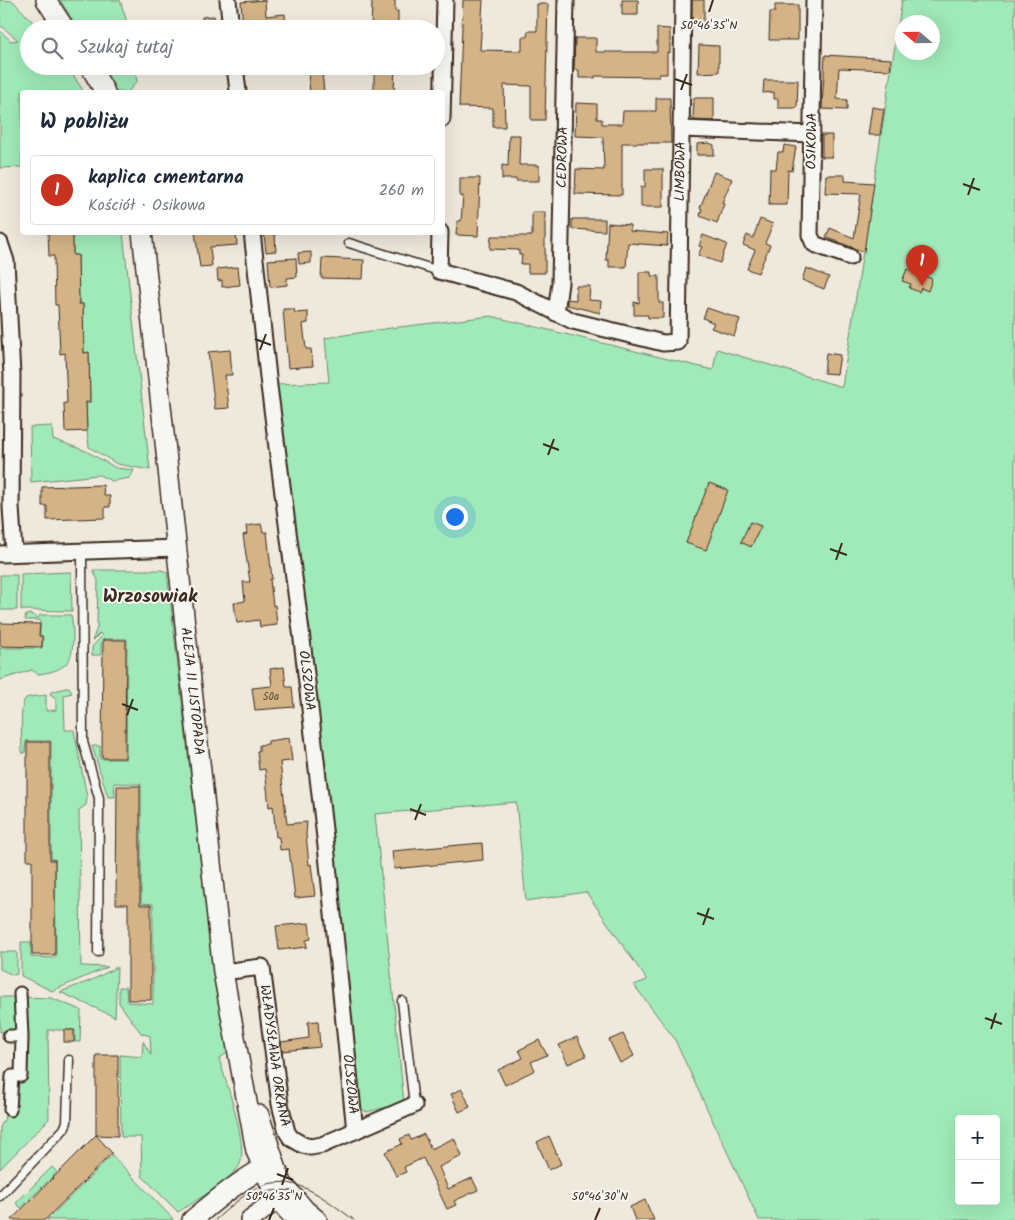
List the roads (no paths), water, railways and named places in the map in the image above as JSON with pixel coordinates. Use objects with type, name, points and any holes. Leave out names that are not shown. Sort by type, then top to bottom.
[{"type":"street","points":[[46,0],[59,20]]},
{"type":"street","points":[[228,0],[230,20]]},
{"type":"street","points":[[444,20],[445,0]]},
{"type":"street","name":"CEDROWA","points":[[556,313],[560,283],[566,0]]},
{"type":"street","name":"LIMBOWA","points":[[556,313],[572,321],[663,343],[678,342],[684,0]]},
{"type":"street","name":"OSIKOWA","points":[[814,0],[810,235],[814,244],[850,257]]},
{"type":"street","points":[[95,75],[104,90]]},
{"type":"street","points":[[236,75],[238,90]]},
{"type":"street","points":[[443,75],[443,90]]},
{"type":"street","points":[[682,129],[812,134]]},
{"type":"street","name":"ALEJA 11 LISTOPADA","points":[[142,235],[223,972],[248,1114],[256,1151],[263,1168]]},
{"type":"street","name":"OLSZOWA","points":[[252,235],[268,386],[301,631],[355,1131]]},
{"type":"street","points":[[440,235],[439,271],[516,292],[556,313]]},
{"type":"street","points":[[0,243],[6,261],[12,376],[11,507],[7,554],[177,548]]},
{"type":"street","name":"WŁADYSŁAWA ORKANA","points":[[223,972],[262,967],[280,1104],[287,1132],[296,1142],[311,1146],[322,1145],[414,1105]]},
{"type":"street","points":[[10,1110],[9,1093],[12,1076],[21,1078],[20,993]]},
{"type":"street","points":[[8,1036],[22,1036]]},
{"type":"street","name":"ALEJA 11 LISTOPADA","points":[[240,1060],[279,1190],[296,1220]]},
{"type":"street","points":[[192,1220],[228,1190],[263,1168],[279,1190],[250,1220]]},
{"type":"street","name":"ALEJA 11 LISTOPADA","points":[[279,1190],[317,1220]]},
{"type":"lane","points":[[349,243],[439,271]]},
{"type":"lane","points":[[82,551],[83,742],[99,798],[98,952]]},
{"type":"lane","points":[[402,1001],[414,1105]]},
{"type":"lane","points":[[0,1196],[64,1129],[67,1122],[69,1060]]},
{"type":"tram line","points":[[215,1220],[239,1199],[255,1189],[282,1182],[308,1189],[332,1203],[354,1220]]},
{"type":"tram line","points":[[260,1194],[282,1190],[304,1194]]},
{"type":"place","name":"kaplica cmentarna","points":[[922,286]]},
{"type":"district","name":"Wrzosowiak","points":[[150,597]]}]
